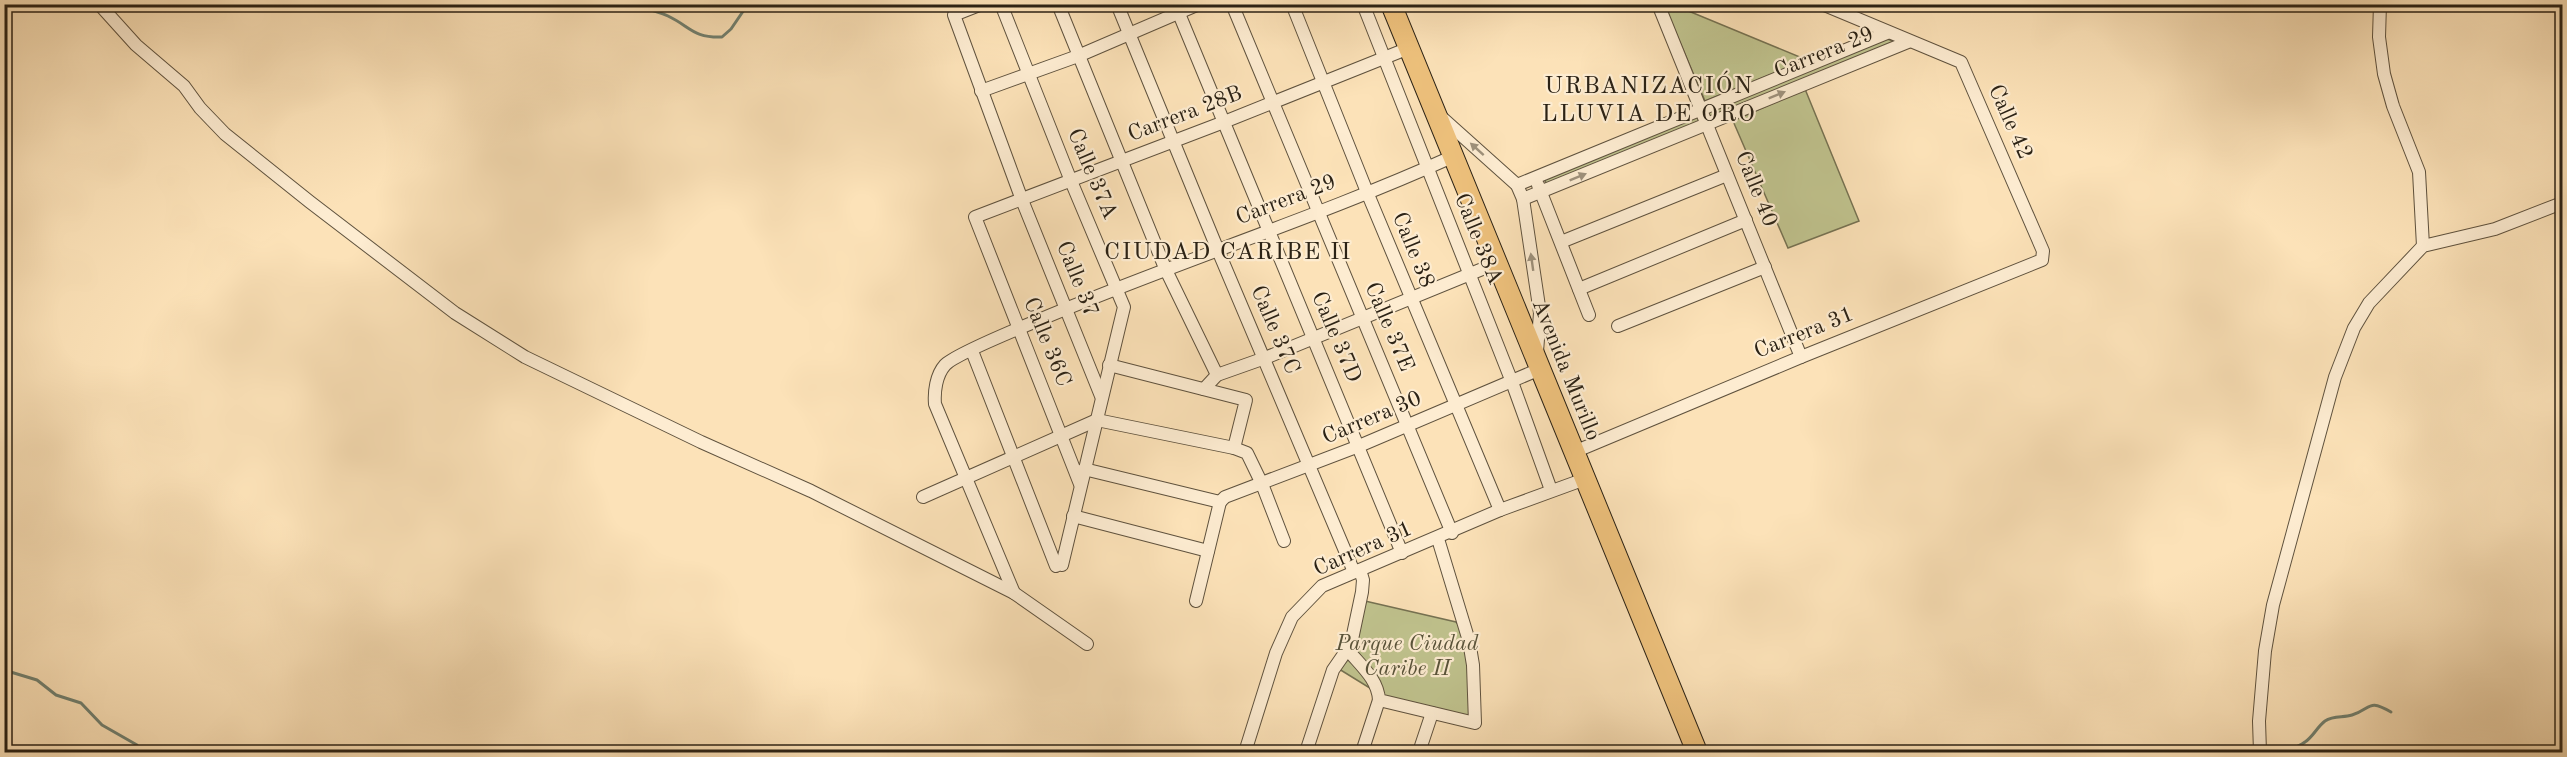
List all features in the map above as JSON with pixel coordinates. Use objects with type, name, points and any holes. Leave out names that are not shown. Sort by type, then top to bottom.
[{"type":"main road","name":"Avenida Murillo","points":[[1391,4],[1697,753]]},
{"type":"street","points":[[99,4],[136,45],[184,86],[200,108],[225,134],[454,313],[525,357],[811,491],[1014,593],[1088,644]]},
{"type":"street","name":"Calle 37","points":[[982,4],[954,15],[1022,200],[1101,396]]},
{"type":"street","name":"Calle 37A","points":[[1001,4],[1124,307],[1101,396]]},
{"type":"street","points":[[1058,4],[1166,268],[1216,375]]},
{"type":"street","name":"Calle 37C","points":[[1117,4],[1217,249],[1309,466],[1357,571]]},
{"type":"street","points":[[981,91],[1078,56],[1177,9],[1199,4]]},
{"type":"street","name":"Calle 37E","points":[[1232,4],[1452,533]]},
{"type":"street","name":"Calle 38","points":[[1292,4],[1367,192],[1500,510]]},
{"type":"street","name":"Calle 38A","points":[[1363,4],[1426,169],[1512,382],[1551,490]]},
{"type":"street","name":"Calle 40","points":[[1658,4],[1801,357]]},
{"type":"street","name":"Calle 42","points":[[1822,4],[1908,42],[1961,62],[2043,251]]},
{"type":"street","points":[[2380,4],[2379,37],[2384,75],[2393,106],[2419,172],[2423,246]]},
{"type":"street","name":"Calle 37D","points":[[1177,9],[1402,553]]},
{"type":"street","name":"Carrera 29","points":[[1517,185],[1887,33]]},
{"type":"street","name":"Carrera 29","points":[[1523,199],[1908,42]]},
{"type":"street","name":"Carrera 28B","points":[[975,217],[1224,122],[1409,48]]},
{"type":"street","points":[[1437,113],[1517,185],[1523,199],[1540,314],[1538,365]]},
{"type":"street","name":"Carrera 29","points":[[965,480],[935,404],[934,394],[940,374],[946,364],[1019,329],[1117,288],[1319,211],[1454,156]]},
{"type":"street","points":[[1561,243],[1727,175]]},
{"type":"street","points":[[1535,178],[1589,315]]},
{"type":"street","points":[[2260,753],[2259,721],[2265,651],[2273,605],[2335,377],[2354,328],[2368,303],[2423,246],[2495,229],[2562,203]]},
{"type":"street","name":"Calle 36C","points":[[975,217],[1063,435],[1080,484]]},
{"type":"street","points":[[1579,289],[1746,220]]},
{"type":"street","name":"Carrera 31","points":[[1574,452],[2042,260],[2043,251]]},
{"type":"street","points":[[1204,389],[1216,375],[1264,358],[1497,263]]},
{"type":"street","points":[[1618,326],[1766,267]]},
{"type":"street","points":[[972,351],[1013,459],[1059,566],[1097,420],[1101,396]]},
{"type":"street","points":[[1109,365],[1246,400],[1234,448]]},
{"type":"street","name":"Carrera 30","points":[[1220,502],[1225,497],[1359,446],[1512,382],[1538,365]]},
{"type":"street","points":[[923,497],[1097,420],[1234,448],[1247,453],[1262,484],[1284,541]]},
{"type":"street","points":[[1084,469],[1220,502],[1196,601]]},
{"type":"street","name":"Carrera 31","points":[[1245,752],[1280,643],[1292,617],[1322,586],[1452,533],[1500,510],[1585,479]]},
{"type":"street","points":[[965,480],[1014,593]]},
{"type":"street","points":[[1073,516],[1208,551]]},
{"type":"street","points":[[1379,700],[1475,723],[1473,665],[1468,636],[1438,538]]},
{"type":"street","points":[[1306,753],[1333,670],[1352,644],[1363,580],[1357,571]]},
{"type":"street","points":[[1347,650],[1374,681],[1379,700],[1362,753]]},
{"type":"street","points":[[1419,753],[1432,713]]},
{"type":"green space","points":[[1664,5],[1674,5],[1807,60],[1705,101]]},
{"type":"green space","points":[[1885,38],[1895,42],[1710,119],[1707,112]]},
{"type":"green space","points":[[1805,89],[1859,221],[1788,248],[1733,121]]},
{"type":"green space","points":[[1699,116],[1701,122],[1548,186],[1544,179]]},
{"type":"green space","name":"Parque Ciudad Caribe II","points":[[1365,601],[1456,622],[1466,634],[1470,716],[1386,698],[1339,669],[1356,651]]},
{"type":"waterway","points":[[636,4],[668,16],[698,34],[712,37],[722,37],[731,29],[748,4]]},
{"type":"waterway","points":[[4,670],[37,680],[56,695],[81,703],[102,725],[137,745],[140,752]]},
{"type":"waterway","points":[[2290,752],[2308,740],[2328,719],[2352,715],[2373,705],[2391,712]]},
{"type":"district","name":"URBANIZACIÓN LLUVIA DE ORO","points":[[1649,101]]},
{"type":"district","name":"CIUDAD CARIBE II","points":[[1228,253]]}]
